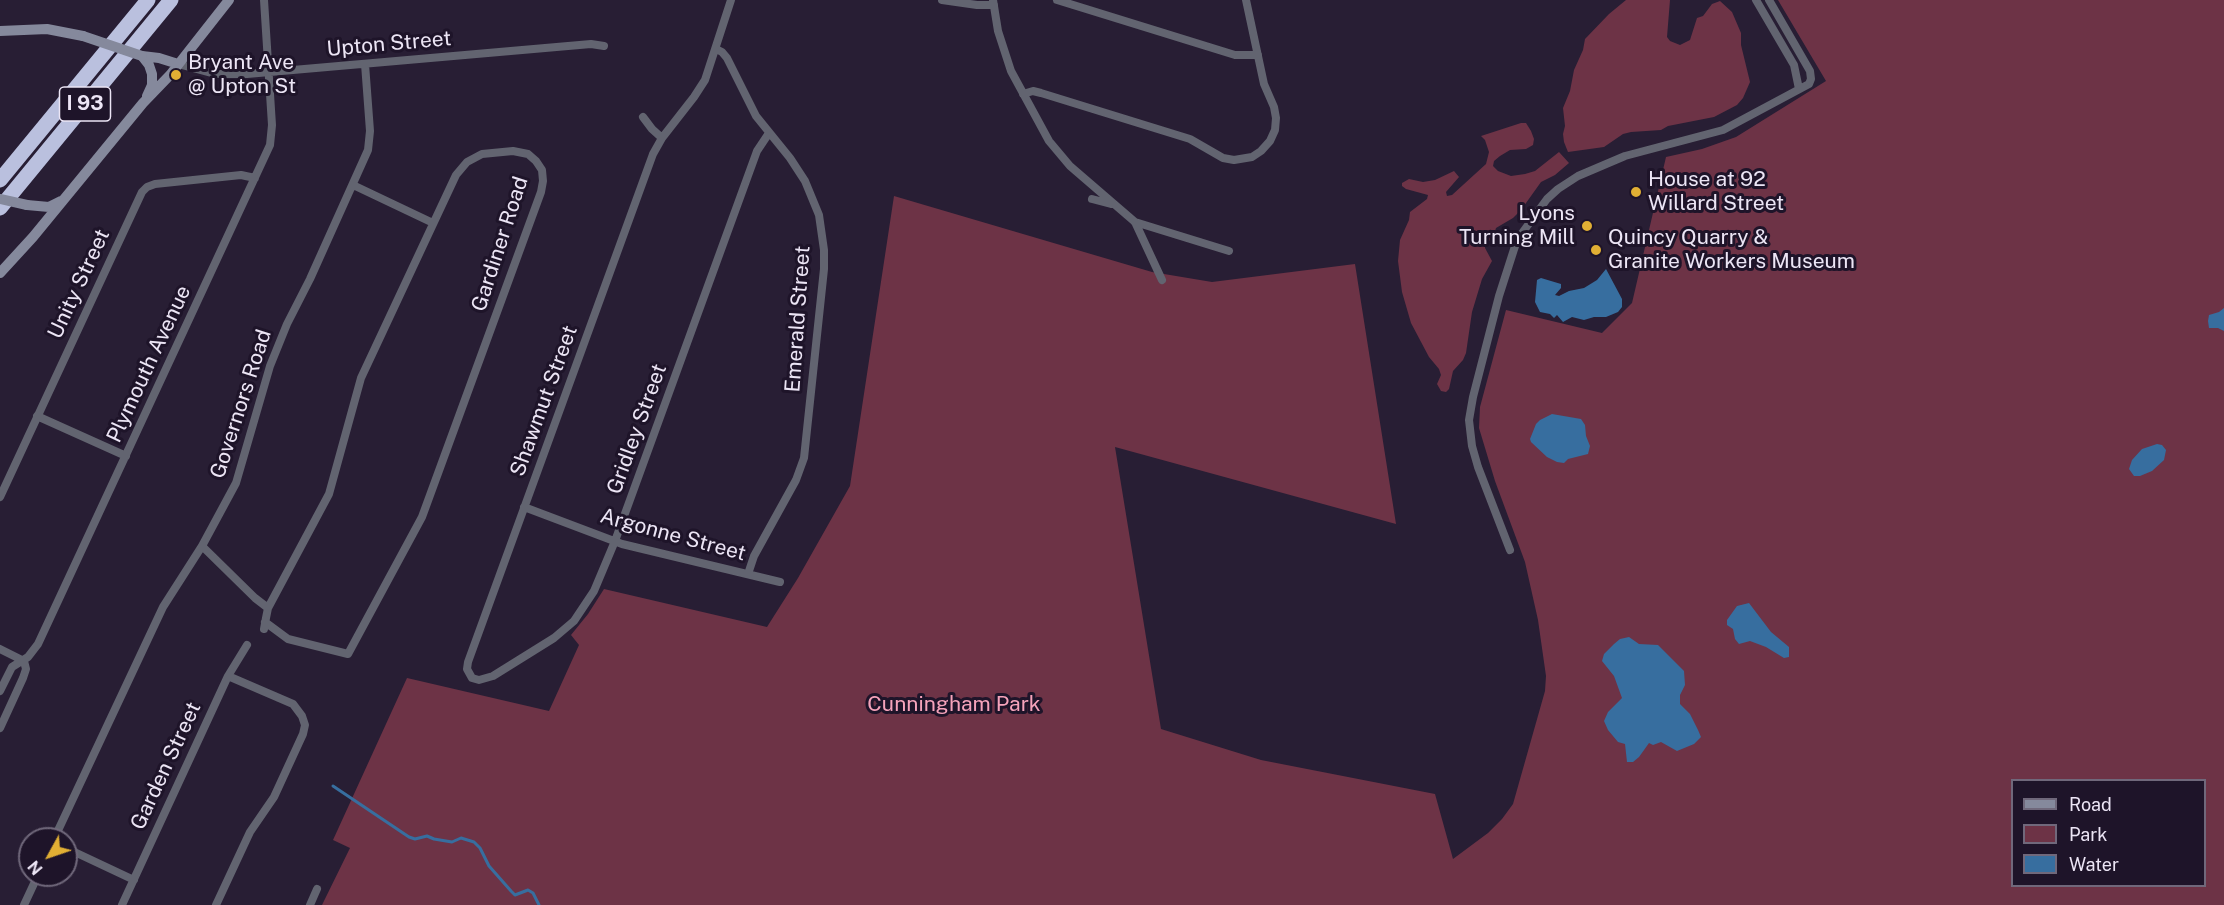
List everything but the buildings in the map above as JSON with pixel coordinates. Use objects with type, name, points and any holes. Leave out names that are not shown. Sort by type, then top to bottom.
[{"type":"highway","name":"I 93","points":[[0,168],[138,0]]},
{"type":"highway","name":"I 93","points":[[0,180],[148,0]]},
{"type":"highway","name":"I 93","points":[[0,194],[160,0]]},
{"type":"highway","name":"I 93","points":[[0,208],[171,0]]},
{"type":"main road","points":[[0,273],[66,198],[229,0]]},
{"type":"main road","points":[[0,31],[47,29],[83,36],[142,56],[178,64]]},
{"type":"main road","points":[[142,56],[149,65],[152,79],[150,91],[143,103]]},
{"type":"main road","points":[[0,199],[49,207],[66,198]]},
{"type":"street","name":"Plymouth Avenue","points":[[0,692],[12,667],[24,661],[38,644],[272,139],[264,0]]},
{"type":"street","name":"Shawmut Street","points":[[472,678],[467,666],[653,154],[662,138],[701,86],[716,49],[731,0]]},
{"type":"street","points":[[942,0],[977,5],[994,3],[1004,50],[1023,94],[1044,133],[1059,154],[1114,205],[1135,222],[1229,251]]},
{"type":"street","points":[[1056,0],[1235,55],[1258,55]]},
{"type":"street","points":[[1023,94],[1041,93],[1190,139],[1223,158],[1240,160],[1257,154],[1273,136],[1276,124],[1274,107],[1266,89],[1246,0]]},
{"type":"street","points":[[1756,0],[1794,65],[1799,89]]},
{"type":"street","points":[[1510,550],[1478,467],[1472,446],[1469,420],[1511,255],[1521,234],[1552,194],[1564,184],[1588,171],[1625,156],[1723,130],[1810,82],[1811,74],[1769,0]]},
{"type":"street","name":"Upton Street","points":[[178,64],[215,74],[268,73],[591,44],[604,46]]},
{"type":"street","name":"Emerald Street","points":[[716,49],[725,55],[756,116],[796,166],[809,190],[820,223],[825,259],[804,458],[796,480],[754,556],[748,574]]},
{"type":"street","name":"Governors Road","points":[[60,827],[162,607],[202,546],[236,483],[270,366],[287,324],[366,156],[370,137],[365,64]]},
{"type":"street","points":[[643,117],[662,138]]},
{"type":"street","name":"Gridley Street","points":[[472,678],[479,680],[493,676],[547,643],[574,621],[594,591],[615,541],[757,151],[769,133]]},
{"type":"street","name":"Gardiner Road","points":[[518,151],[532,157],[539,165],[543,175],[541,192],[425,509],[410,541],[348,654],[288,639],[264,626],[268,608],[329,494],[359,384],[433,223],[459,170],[477,156],[518,151]]},
{"type":"street","name":"Unity Street","points":[[0,497],[144,189],[155,184],[230,176],[244,175],[255,178]]},
{"type":"street","points":[[353,185],[433,223]]},
{"type":"street","points":[[1092,199],[1114,205]]},
{"type":"street","points":[[1135,222],[1162,280]]},
{"type":"street","points":[[37,416],[126,456]]},
{"type":"street","name":"Argonne Street","points":[[524,507],[615,541],[780,582]]},
{"type":"street","points":[[202,546],[268,608]]},
{"type":"street","name":"Garden Street","points":[[122,905],[228,676],[247,645]]},
{"type":"street","points":[[0,649],[24,661]]},
{"type":"street","name":"Plymouth Avenue","points":[[0,728],[25,674],[24,661]]},
{"type":"street","points":[[216,905],[250,832],[274,797],[303,734],[304,725],[302,716],[293,704],[228,676]]},
{"type":"street","points":[[78,854],[134,880]]},
{"type":"street","points":[[24,905],[32,887]]},
{"type":"street","points":[[310,905],[317,889]]},
{"type":"green space","points":[[1626,0],[1670,0],[1667,37],[1670,41],[1680,45],[1690,40],[1697,18],[1703,16],[1712,4],[1720,1],[1732,12],[1741,33],[1741,45],[1750,82],[1737,105],[1714,117],[1668,126],[1661,130],[1631,132],[1623,134],[1604,147],[1568,152],[1563,134],[1565,126],[1563,108],[1585,39]]},
{"type":"green space","name":"Cunningham Park","points":[[1778,0],[2224,0],[2224,905],[322,905],[350,848],[333,840],[407,678],[549,711],[579,645],[571,635],[604,589],[767,627],[798,578],[850,486],[894,196],[1152,272],[1212,282],[1355,264],[1396,524],[1115,447],[1161,729],[1261,760],[1435,794],[1453,859],[1488,833],[1513,804],[1545,691],[1546,676],[1538,620],[1525,562],[1495,481],[1479,428],[1480,407],[1506,310],[1602,333],[1632,303],[1666,157],[1702,149],[1736,137],[1826,81]]},
{"type":"green space","points":[[1526,123],[1531,131],[1534,139],[1533,145],[1526,149],[1510,150],[1500,156],[1494,161],[1493,166],[1498,171],[1511,176],[1535,171],[1559,152],[1569,163],[1555,175],[1541,182],[1521,210],[1513,218],[1496,228],[1493,238],[1485,244],[1492,261],[1482,279],[1472,312],[1466,353],[1453,371],[1449,389],[1446,392],[1441,391],[1437,384],[1441,375],[1439,369],[1429,357],[1411,323],[1402,292],[1398,261],[1400,240],[1410,212],[1427,199],[1428,195],[1406,189],[1402,183],[1409,179],[1423,182],[1435,180],[1454,171],[1459,177],[1446,192],[1447,196],[1452,195],[1486,164],[1489,152],[1481,136]]},
{"type":"water","points":[[1606,269],[1622,299],[1622,307],[1618,312],[1606,317],[1584,320],[1572,317],[1563,322],[1557,315],[1554,318],[1550,314],[1540,312],[1535,302],[1537,280],[1541,278],[1561,284],[1561,288],[1555,295],[1559,296],[1584,288],[1597,280]]},
{"type":"water","points":[[2224,308],[2224,331],[2209,328],[2209,315]]},
{"type":"water","points":[[1552,414],[1581,419],[1585,425],[1590,446],[1588,454],[1568,459],[1564,463],[1557,462],[1547,457],[1531,442],[1536,424]]},
{"type":"water","points":[[2157,444],[2162,445],[2166,450],[2164,460],[2152,471],[2134,476],[2129,469],[2132,460],[2142,449]]},
{"type":"water","points":[[1749,603],[1771,632],[1789,647],[1789,657],[1784,658],[1750,641],[1739,644],[1735,639],[1733,629],[1727,625],[1727,620],[1737,606]]},
{"type":"water","points":[[1629,637],[1639,644],[1658,645],[1684,671],[1685,685],[1680,695],[1680,704],[1690,714],[1701,737],[1694,744],[1677,751],[1661,742],[1653,745],[1649,743],[1639,757],[1633,762],[1627,762],[1625,744],[1618,742],[1604,721],[1608,712],[1622,698],[1614,676],[1602,661],[1604,654],[1614,644],[1620,639]]},
{"type":"waterway","points":[[333,786],[409,837],[415,839],[427,836],[452,842],[461,838],[474,842],[480,848],[489,866],[515,895],[528,890],[533,893],[539,905]]},
{"type":"place","name":"Bryant Ave @ Upton St","points":[[176,75]]},
{"type":"place","name":"House at 92 Willard Street","points":[[1636,192]]},
{"type":"place","name":"Lyons Turning Mill","points":[[1587,226]]},
{"type":"place","name":"Quincy Quarry & Granite Workers Museum","points":[[1596,250]]}]
